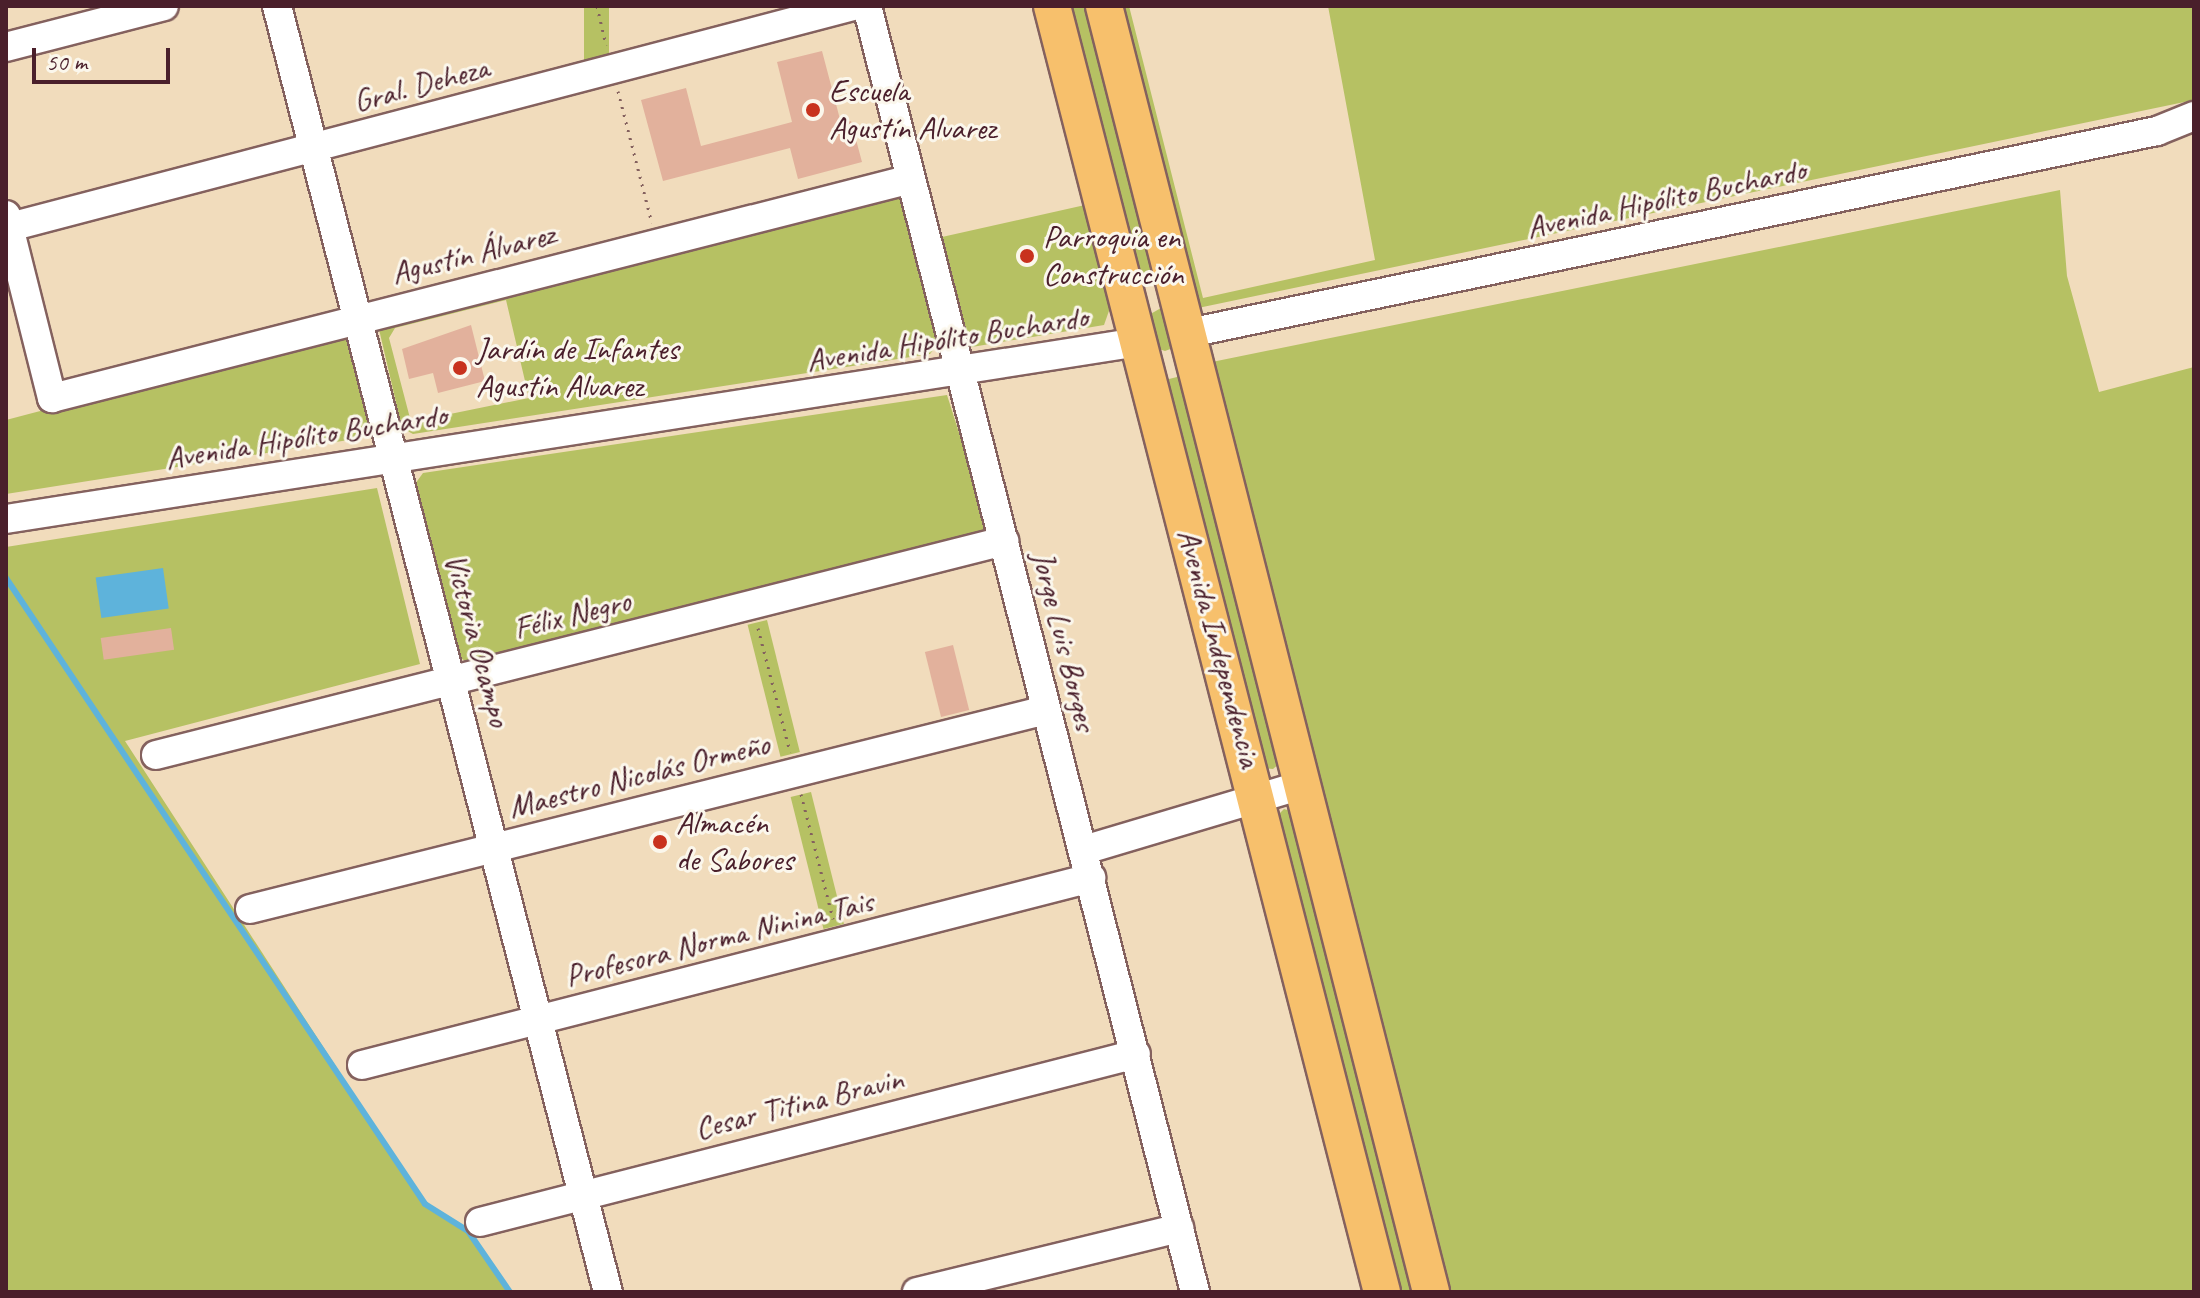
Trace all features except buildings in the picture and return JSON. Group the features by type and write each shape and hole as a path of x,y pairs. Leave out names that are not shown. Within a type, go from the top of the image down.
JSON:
{"main road":[{"name":"Avenida Independencia","path":"1052,6 1258,798 1382,1292"},
{"name":"Avenida Independencia","path":"1104,6 1431,1292"},
{"path":"1157,296 1187,328 1171,365 1138,338 1157,296"}],"street":[{"path":"6,47 164,6"},
{"name":"Victoria Ocampo","path":"277,6 496,845 608,1292"},
{"name":"Gral. Deheza","path":"7,223 314,148 853,6"},
{"name":"Jorge Luis Borges","path":"867,6 1195,1292"},
{"name":"Avenida Hipólito Buchardo","path":"1187,328 2157,131 2194,116"},
{"name":"Avenida Hipólito Buchardo","path":"2157,131 2194,132"},
{"name":"Agustín Álvarez","path":"7,223 52,398 911,179"},
{"name":"Avenida Hipólito Buchardo","path":"6,519 958,372 1138,338"},
{"name":"Félix Negro","path":"156,755 1004,541"},
{"name":"Maestro Nicolás Ormeño","path":"250,909 496,845 1046,710"},
{"path":"1084,850 1302,785"},
{"name":"Profesora Norma Ninina Tais","path":"362,1065 1091,878"},
{"name":"Cesar Titina Bravin","path":"480,1222 1136,1054"},
{"path":"917,1292 1179,1228"}],"path":[{"path":"597,6 657,242"},
{"path":"752,605 839,944"}],"green space":[{"path":"584,6 609,6 609,68 584,68"},
{"path":"1065,6 1093,6 1158,282 1140,286"},
{"path":"1116,6 1129,6 1203,298 1375,260 1328,6 2194,6 2194,100 1198,308"},
{"path":"2060,190 2067,276 2099,392 2194,367 2194,1292 1444,1292 1207,363"},
{"path":"890,194 904,199 939,343 930,354 413,434 402,428 378,325","holes":["506,300 529,398 411,422 389,338 395,328"]},
{"path":"1085,205 1110,308 1104,325 966,348 933,239"},
{"path":"1161,308 1173,348 1165,351 1156,348 1147,316"},
{"path":"333,334 347,340 369,426 361,438 6,494 6,420"},
{"path":"1181,376 1281,762 1273,769 1265,768 1165,380"},
{"path":"947,395 991,533 469,664 461,658 415,484 423,473"},
{"path":"377,488 420,664 125,741 425,1204 468,1231 508,1292 6,1292 6,547"},
{"path":"767,620 800,752 780,757 748,625"},
{"path":"811,792 844,924 824,929 791,797"},
{"path":"1284,809 1294,812 1418,1292 1395,1292 1277,816"}],"water":[{"path":"163,568 169,609 101,618 96,577"}],"waterway":[{"path":"6,578 425,1204 468,1231 510,1292"}],"place":[{"name":"Escuela Agustín Alvarez","path":"813,110"},
{"name":"Parroquia en Construcción","path":"1027,256"},
{"name":"Jardín de Infantes Agustín Alvarez","path":"460,368"},
{"name":"Almacén de Sabores","path":"660,842"}]}
